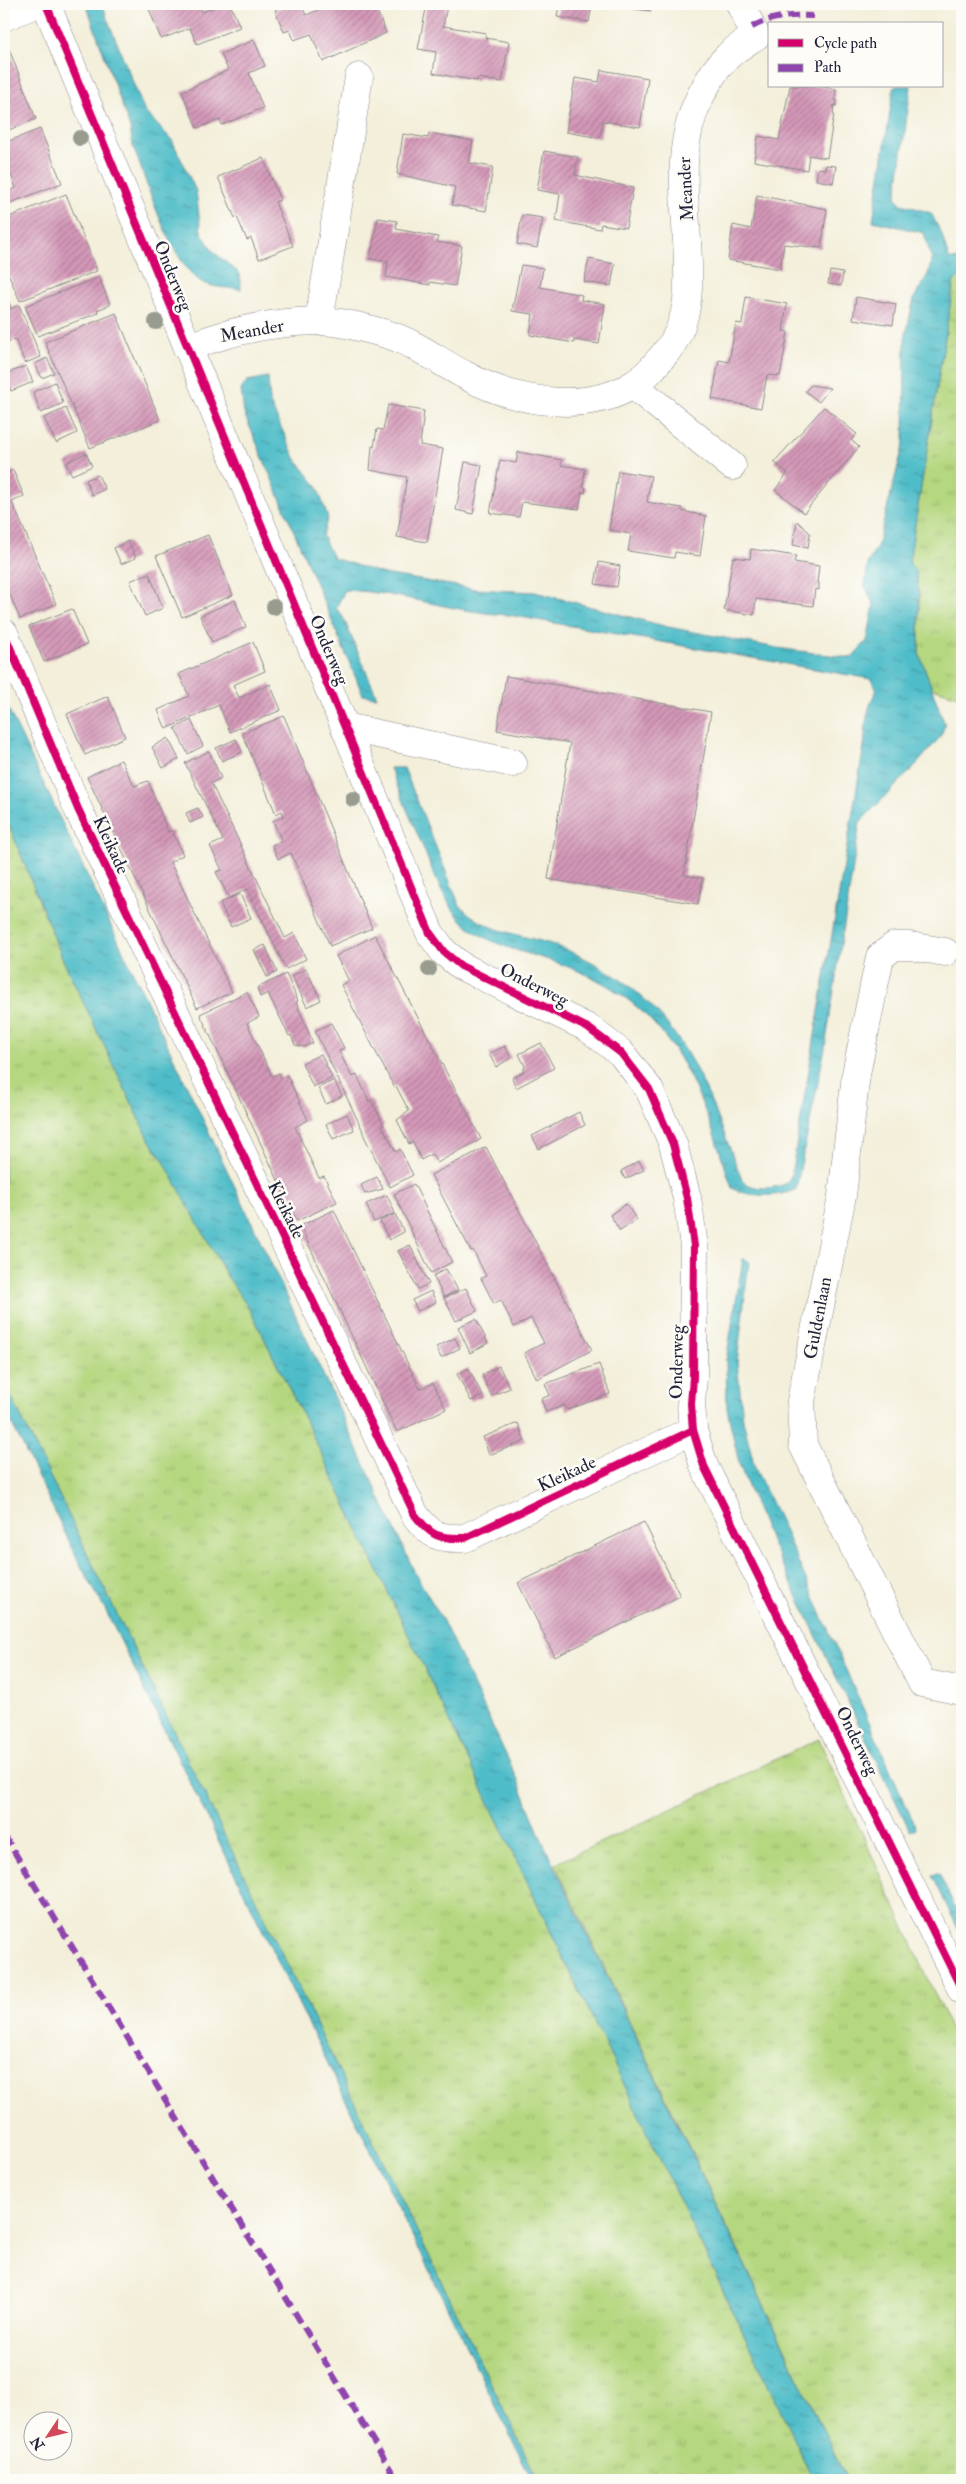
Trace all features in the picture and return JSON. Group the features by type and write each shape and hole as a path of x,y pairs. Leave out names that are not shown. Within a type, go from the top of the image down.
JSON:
{"street":[{"path":"4,17 36,4"},
{"name":"Onderweg","path":"46,4 430,933 444,952 461,966 588,1028 621,1053 649,1089 673,1144 687,1198 694,1246 691,1404 693,1430 704,1466 962,1990"},
{"name":"Meander","path":"187,348 219,335 319,321 357,327 389,335 500,392 538,401 575,402 611,394 633,385 654,367 673,344 686,315 688,228 683,186 684,146 693,111 708,82 727,56 756,36 740,4"},
{"path":"319,321 359,77"},
{"path":"633,385 732,466"},
{"name":"Kleikade","path":"4,633 82,818 415,1515 428,1532 444,1539 465,1538 693,1430"},
{"path":"345,727 513,763"},
{"name":"Guldenlaan","path":"945,952 910,946 894,946 880,957 856,1074 842,1196 801,1400 802,1445 922,1683 962,1691"}],"green space":[{"path":"959,274 962,274 962,697 932,688 919,653 919,594 909,562 954,281"},
{"path":"4,813 64,962 150,1141 162,1158 227,1276 250,1310 312,1434 814,2480 538,2480 4,1382"},
{"path":"819,1739 962,2054 962,2480 847,2480 555,1864"}],"water":[{"path":"86,4 103,4 145,112 172,140 196,191 201,232 213,251 240,274 241,289 206,284 194,276 182,262 172,244 153,201 133,146 130,128"},
{"path":"894,88 911,88 896,198 902,204 931,213 942,235 949,259 962,260 962,274 954,281 909,562 916,573 919,594 919,653 945,725 940,737 916,765 860,822 825,1048 796,1189 781,1194 755,1195 732,1188 706,1113 691,1080 674,1050 653,1022 627,999 594,979 555,962 489,940 466,925 457,915 447,901 435,876 390,768 404,768 459,904 481,922 494,928 562,948 601,967 633,989 659,1014 680,1042 713,1105 742,1180 752,1186 776,1187 787,1183 791,1176 865,740 866,720 871,702 877,690 871,679 509,615 468,611 387,594 345,590 336,608 343,617 377,697 363,695 244,413 241,390 247,381 268,377 270,403 295,458 317,486 328,518 322,535 333,558 384,574 475,589 535,592 668,627 777,648 851,658 867,641 874,605 865,586 868,562 877,547 904,443 905,338 914,298 928,274 932,260 924,233 873,221"},
{"path":"4,700 289,1301 416,1575 442,1619 517,1778 541,1838 847,2480 814,2480 312,1434 250,1310 227,1276 162,1158 150,1141 64,962 4,813"},
{"path":"743,1259 749,1261 737,1362 743,1420 755,1468 916,1828 910,1831 765,1529 739,1464 727,1408 726,1360"},
{"path":"4,1382 538,2480 532,2480 105,1609 82,1568 4,1407"},
{"path":"939,1874 962,1921 962,1937 932,1875"}],"building":[{"path":"147,4 199,4 202,12 222,4 230,4 240,27 197,44 190,28 161,39"},
{"path":"287,4 301,4 306,15 334,4 374,4 386,33 323,62 311,34 294,40 290,30 284,32 275,10"},
{"path":"427,4 447,6 443,26 486,33 485,38 509,42 502,82 478,78 477,81 433,73 436,52 418,49"},
{"path":"559,4 592,4 589,22 557,17"},
{"path":"594,4 653,4 651,11"},
{"path":"4,36 36,119 4,132"},
{"path":"254,40 265,66 249,73 263,108 222,125 220,120 197,128 182,92 228,70 221,54"},
{"path":"601,70 648,78 640,127 603,121 600,138 566,132 575,78 599,82"},
{"path":"790,88 836,89 835,100 837,100 836,106 834,105 827,158 809,155 807,170 754,161 758,136 779,140"},
{"path":"40,129 62,183 5,205 4,193 16,188 4,156 4,143"},
{"path":"429,133 473,141 469,163 493,167 486,211 452,205 455,187 397,174 403,134 428,138"},
{"path":"544,151 578,157 575,175 633,188 626,228 601,224 600,229 556,221 560,194 537,190"},
{"path":"263,158 280,200 275,202 293,246 259,259 251,238 247,240 237,217 235,218 218,177"},
{"path":"826,165 836,166 833,183 816,180 818,168 825,169"},
{"path":"66,194 97,271 20,301 4,264 4,219"},
{"path":"757,195 827,209 821,248 784,244 780,269 728,260 733,225 751,229"},
{"path":"522,215 543,218 537,248 517,244"},
{"path":"378,218 397,221 396,229 438,237 437,242 462,246 455,286 430,282 430,285 386,277 388,261 370,259"},
{"path":"589,259 615,264 611,286 584,282"},
{"path":"521,265 543,268 540,287 582,295 581,300 605,304 599,344 574,340 574,343 530,335 533,314 512,311"},
{"path":"830,271 843,273 841,286 828,284"},
{"path":"99,277 110,305 97,310 98,313 38,336 25,306"},
{"path":"4,292 11,307 4,310"},
{"path":"746,297 787,304 783,331 788,332 780,376 767,375 761,408 712,399 719,360 729,362 736,323 742,324"},
{"path":"856,297 896,304 893,325 853,319"},
{"path":"19,305 41,357 25,363 15,339 9,342 4,328 4,312"},
{"path":"116,313 160,420 90,448 45,342"},
{"path":"47,358 54,373 42,378 35,364"},
{"path":"26,366 33,382 11,391 4,375"},
{"path":"55,382 63,403 41,413 33,392"},
{"path":"811,385 830,388 819,402 805,391"},
{"path":"388,405 424,411 420,445 443,449 427,542 397,537 407,477 370,470 372,446 374,447 377,429 383,430"},
{"path":"824,407 857,434 851,440 859,447 804,513 775,490 788,473 774,462"},
{"path":"66,408 77,433 56,443 44,418"},
{"path":"518,452 562,460 561,465 585,469 583,487 586,487 585,493 582,492 579,509 522,502 519,517 490,513 500,460 516,463"},
{"path":"86,453 92,466 72,475 66,463"},
{"path":"465,462 482,465 473,514 456,510"},
{"path":"13,470 24,496 12,502 56,604 20,619 4,581 4,474"},
{"path":"618,471 651,476 647,502 682,508 682,511 706,516 700,556 675,552 674,558 628,551 631,534 609,530"},
{"path":"98,475 105,489 92,495 86,480"},
{"path":"797,521 810,533 808,548 793,545"},
{"path":"208,535 233,595 182,617 156,556"},
{"path":"128,541 136,558 121,564 114,548"},
{"path":"751,549 796,556 794,562 819,566 817,583 819,583 819,590 815,589 813,606 756,599 754,615 724,610 733,557 750,559"},
{"path":"599,562 620,566 617,587 595,584"},
{"path":"149,573 163,608 145,616 130,581"},
{"path":"235,600 246,627 212,642 200,616"},
{"path":"72,609 87,644 44,662 29,626"},
{"path":"253,642 265,671 233,685 239,698 270,684 281,710 230,732 219,705 166,729 158,710 189,696 179,674"},
{"path":"506,676 711,712 684,875 703,878 698,904 548,879 570,743 497,730"},
{"path":"108,696 125,737 85,755 67,714"},
{"path":"284,716 372,928 330,946 291,853 278,859 272,845 282,841 273,821 284,816 282,811 276,814 242,733"},
{"path":"191,720 203,746 188,754 175,728"},
{"path":"168,738 179,759 163,768 152,747"},
{"path":"236,739 242,752 222,761 216,748"},
{"path":"209,751 221,778 211,783 285,938 294,933 306,959 286,969 247,889 229,898 216,872 222,870 210,846 223,840 185,763"},
{"path":"121,760 134,786 148,781 168,832 172,831 183,855 170,862 232,992 197,1008 87,777"},
{"path":"198,808 203,817 190,823 186,813"},
{"path":"240,894 251,918 231,927 220,903"},
{"path":"375,935 481,1139 437,1163 432,1154 421,1160 413,1142 409,1144 397,1120 409,1111 396,1086 394,1087 341,985 349,981 336,956"},
{"path":"265,945 277,972 267,977 254,950"},
{"path":"306,969 321,1000 307,1007 292,976"},
{"path":"286,974 313,1043 304,1047 295,1045 268,993 260,997 257,988"},
{"path":"247,992 259,1017 247,1023 272,1076 279,1073 281,1078 287,1075 308,1120 295,1127 319,1178 324,1176 337,1202 297,1221 200,1014"},
{"path":"331,1023 344,1048 339,1051 352,1077 357,1075 396,1152 400,1149 413,1175 390,1187 315,1031"},
{"path":"541,1043 554,1068 516,1088 512,1078 523,1072 525,1066 519,1054"},
{"path":"505,1046 511,1058 496,1067 489,1054"},
{"path":"321,1054 332,1078 313,1087 302,1063"},
{"path":"334,1080 342,1096 326,1104 318,1088"},
{"path":"579,1112 585,1125 539,1149 532,1136"},
{"path":"347,1114 354,1130 333,1139 326,1124"},
{"path":"486,1147 592,1350 537,1379 524,1353 544,1343 531,1318 514,1327 501,1300 494,1304 481,1278 486,1276 431,1175"},
{"path":"639,1161 644,1170 625,1179 621,1171"},
{"path":"377,1177 383,1189 365,1194 361,1185"},
{"path":"414,1184 452,1262 431,1273 394,1194"},
{"path":"387,1195 395,1213 374,1222 366,1204"},
{"path":"626,1204 637,1220 620,1231 610,1215"},
{"path":"334,1210 420,1389 433,1383 446,1409 397,1432 300,1226"},
{"path":"395,1214 404,1232 389,1240 380,1221"},
{"path":"410,1245 429,1284 418,1289 398,1251"},
{"path":"446,1269 458,1290 444,1297 433,1276"},
{"path":"466,1288 477,1311 456,1321 444,1298"},
{"path":"431,1291 436,1302 418,1311 412,1300"},
{"path":"476,1319 488,1343 470,1353 458,1327"},
{"path":"455,1338 460,1348 441,1358 436,1347"},
{"path":"599,1364 610,1394 567,1410 565,1405 546,1412 541,1399 550,1395 545,1384"},
{"path":"499,1366 510,1388 491,1396 482,1375"},
{"path":"468,1368 483,1396 471,1401 457,1374"},
{"path":"518,1423 525,1441 489,1455 483,1437"},
{"path":"644,1522 680,1596 555,1657 518,1583"}],"marked path":[{"path":"752,27 759,23 782,17 813,16"},
{"path":"4,1835 397,2480"}],"cycle path":[{"path":"46,4 430,933 444,952 461,966 588,1028 621,1053 649,1089 673,1144 687,1198 694,1246 691,1404 693,1430 704,1466 962,1990"},
{"path":"4,633 78,809 415,1515 426,1528 442,1537 465,1538 693,1430"}]}
